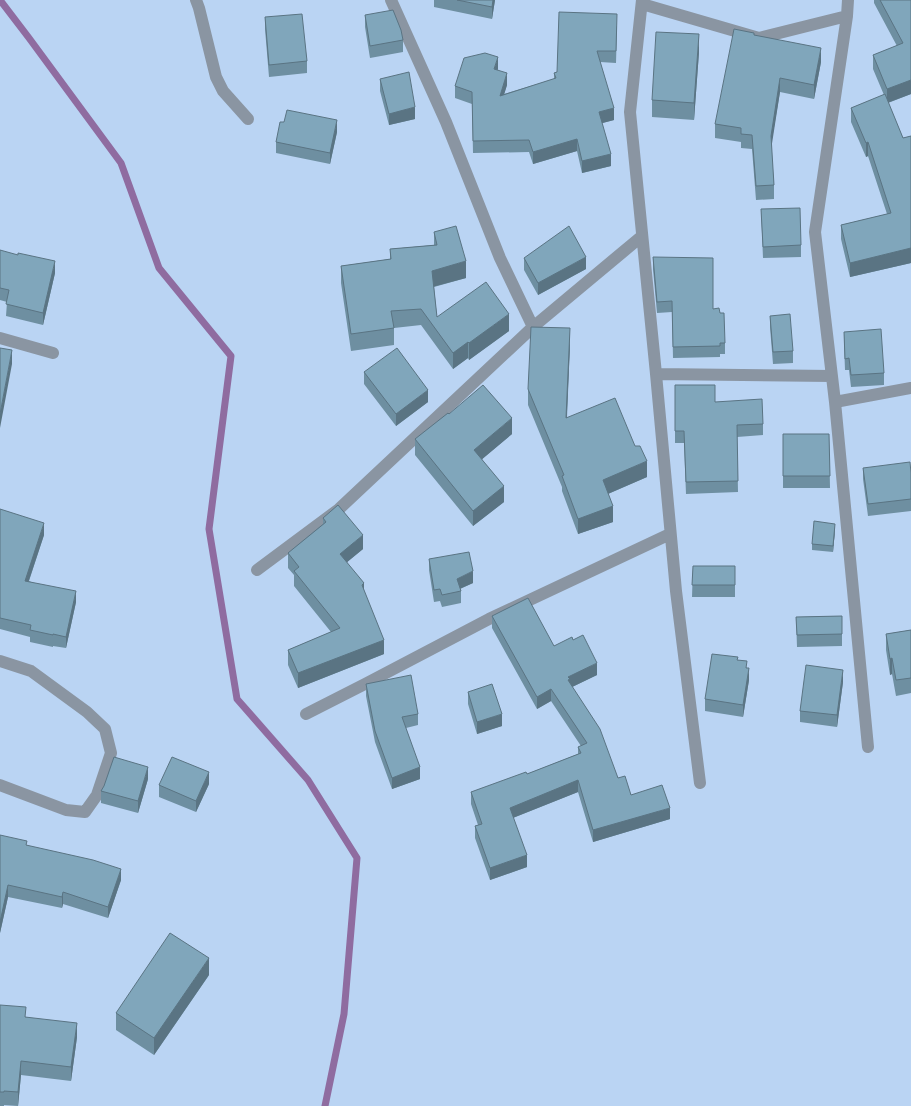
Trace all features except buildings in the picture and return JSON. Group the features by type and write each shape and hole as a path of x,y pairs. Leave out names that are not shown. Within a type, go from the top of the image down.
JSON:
{"street":[{"path":"196,0 216,77 223,91 248,119"},
{"path":"391,0 446,122 500,258 533,327"},
{"path":"848,0 847,16 815,232 836,402 868,747"},
{"path":"700,783 670,534 630,112 642,2 759,38 847,16"},
{"path":"257,570 339,509 533,327 642,236"},
{"path":"0,338 53,353"},
{"path":"656,374 832,376"},
{"path":"836,402 911,388"},
{"path":"306,714 489,619 670,534"},
{"path":"0,661 31,671 87,712 105,729 111,754 97,795 85,812 66,810 0,785"}],"waterway":[{"path":"0,0 121,163 159,268 231,356 209,529 237,699 308,780 357,858 344,1014 325,1106"}]}
